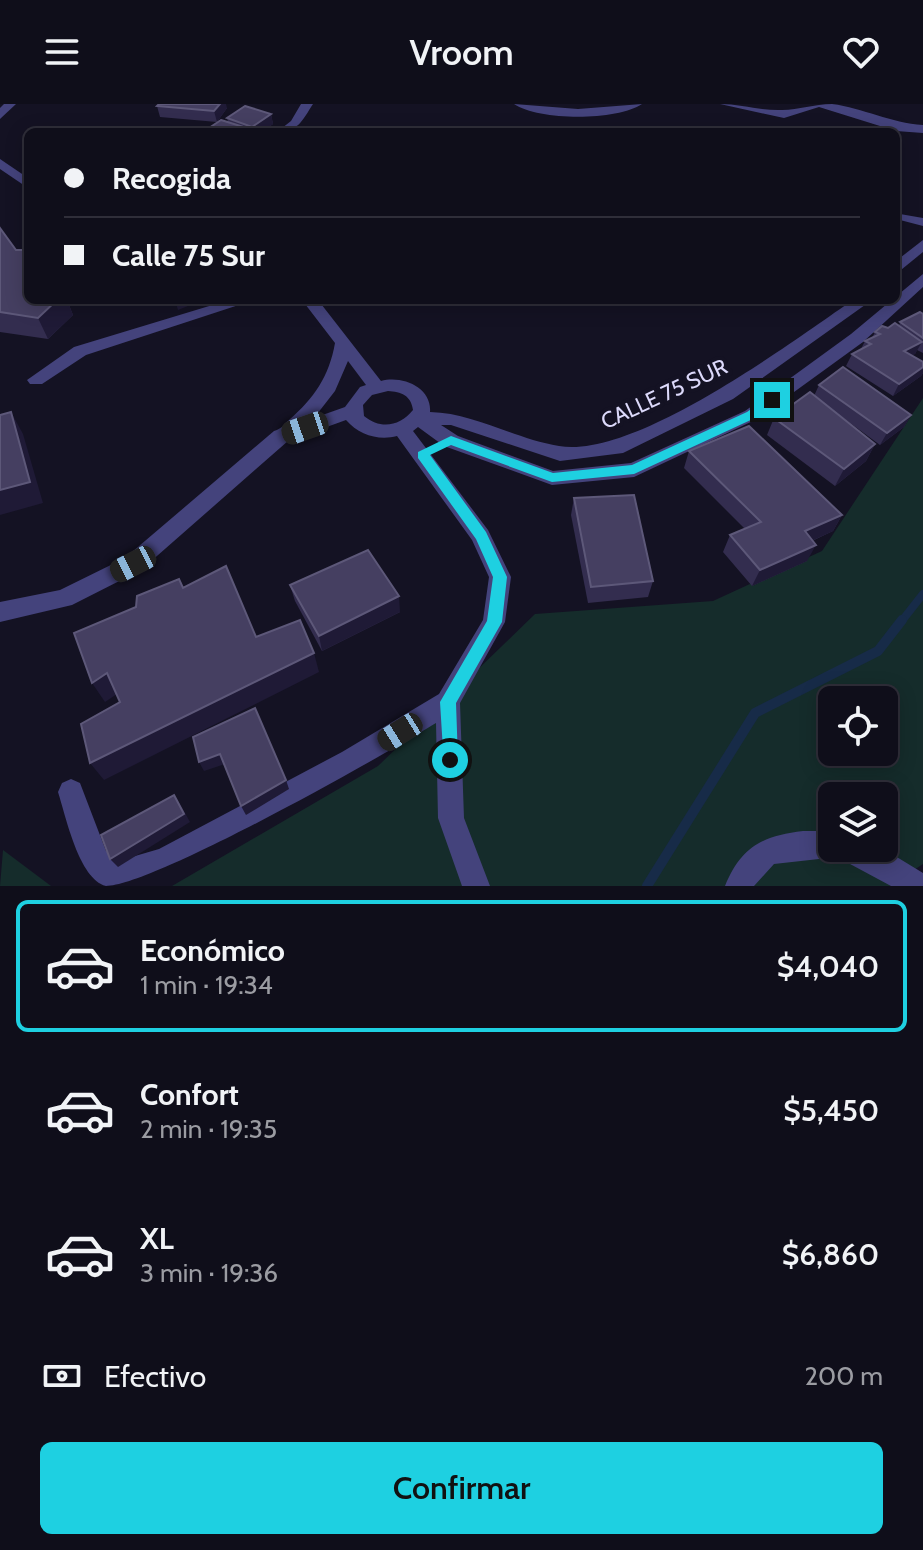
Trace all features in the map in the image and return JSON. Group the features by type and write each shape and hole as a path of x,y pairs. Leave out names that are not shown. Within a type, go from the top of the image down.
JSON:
{"street":[{"path":"0,115 10,104"},
{"path":"288,128 307,104"},
{"path":"520,104 558,114 600,114 636,104"},
{"path":"726,104 784,114 819,104 896,127 923,129"},
{"path":"0,163 24,181"},
{"path":"905,217 923,222"},
{"path":"900,265 923,244"},
{"path":"900,300 923,279"},
{"path":"36,380 80,351 233,304"},
{"path":"313,304 376,386"},
{"name":"CALLE 75 SUR","path":"410,423 452,419 560,454 616,448 727,395 858,304"},
{"path":"71,792 95,860 115,876 164,861 351,761 448,702 494,622 500,577 481,536 423,455 410,423 421,402 409,389 376,386 358,397 353,411 355,419 369,430 410,423 552,478 634,470 751,415 857,338 895,304"},
{"path":"0,612 64,598 133,564 281,436 329,390 341,366 343,343"},
{"path":"281,436 353,411"},
{"path":"423,455 434,445 451,441"},
{"path":"448,702 451,818 474,882"},
{"path":"739,886 754,860 766,853 818,843"},
{"path":"879,862 917,886"}],"green space":[{"path":"923,398 923,864 890,886 172,886 378,766 535,614 713,601 822,551"},
{"path":"3,850 51,886 0,886"}],"building":[{"path":"220,104 214,111 157,106"},
{"path":"245,106 271,114 252,127 227,118"},
{"path":"221,120 247,128 209,128"},
{"path":"0,228 16,250 24,250 24,304 53,304 38,318 0,312"},
{"path":"920,312 923,314 923,338 900,322"},
{"path":"895,323 922,342 904,351 923,362 923,367 899,384 852,354 871,344 865,341 880,334 875,332 882,326 888,328"},
{"path":"843,367 911,415 887,433 819,385"},
{"path":"810,392 875,444 844,469 774,418"},
{"path":"11,412 30,482 0,490 0,415"},
{"path":"749,426 842,515 805,531 816,545 760,570 730,535 761,522 689,451"},
{"path":"634,495 653,581 591,587 574,498"},
{"path":"368,550 399,596 319,636 290,585"},
{"path":"226,566 256,637 300,620 314,653 90,763 81,724 120,702 107,673 92,683 74,633 136,607 137,596 179,579 183,588"},
{"path":"255,708 286,780 241,806 220,754 199,762 193,737"},
{"path":"174,795 184,814 110,859 101,835"}],"waterway":[{"path":"901,622 923,594"},
{"path":"647,886 755,713 878,651 902,620"}],"route":[{"path":"450,760 448,702 494,622 500,577 481,536 423,455 434,445 451,441 552,478 634,470 751,415 772,400"}]}
